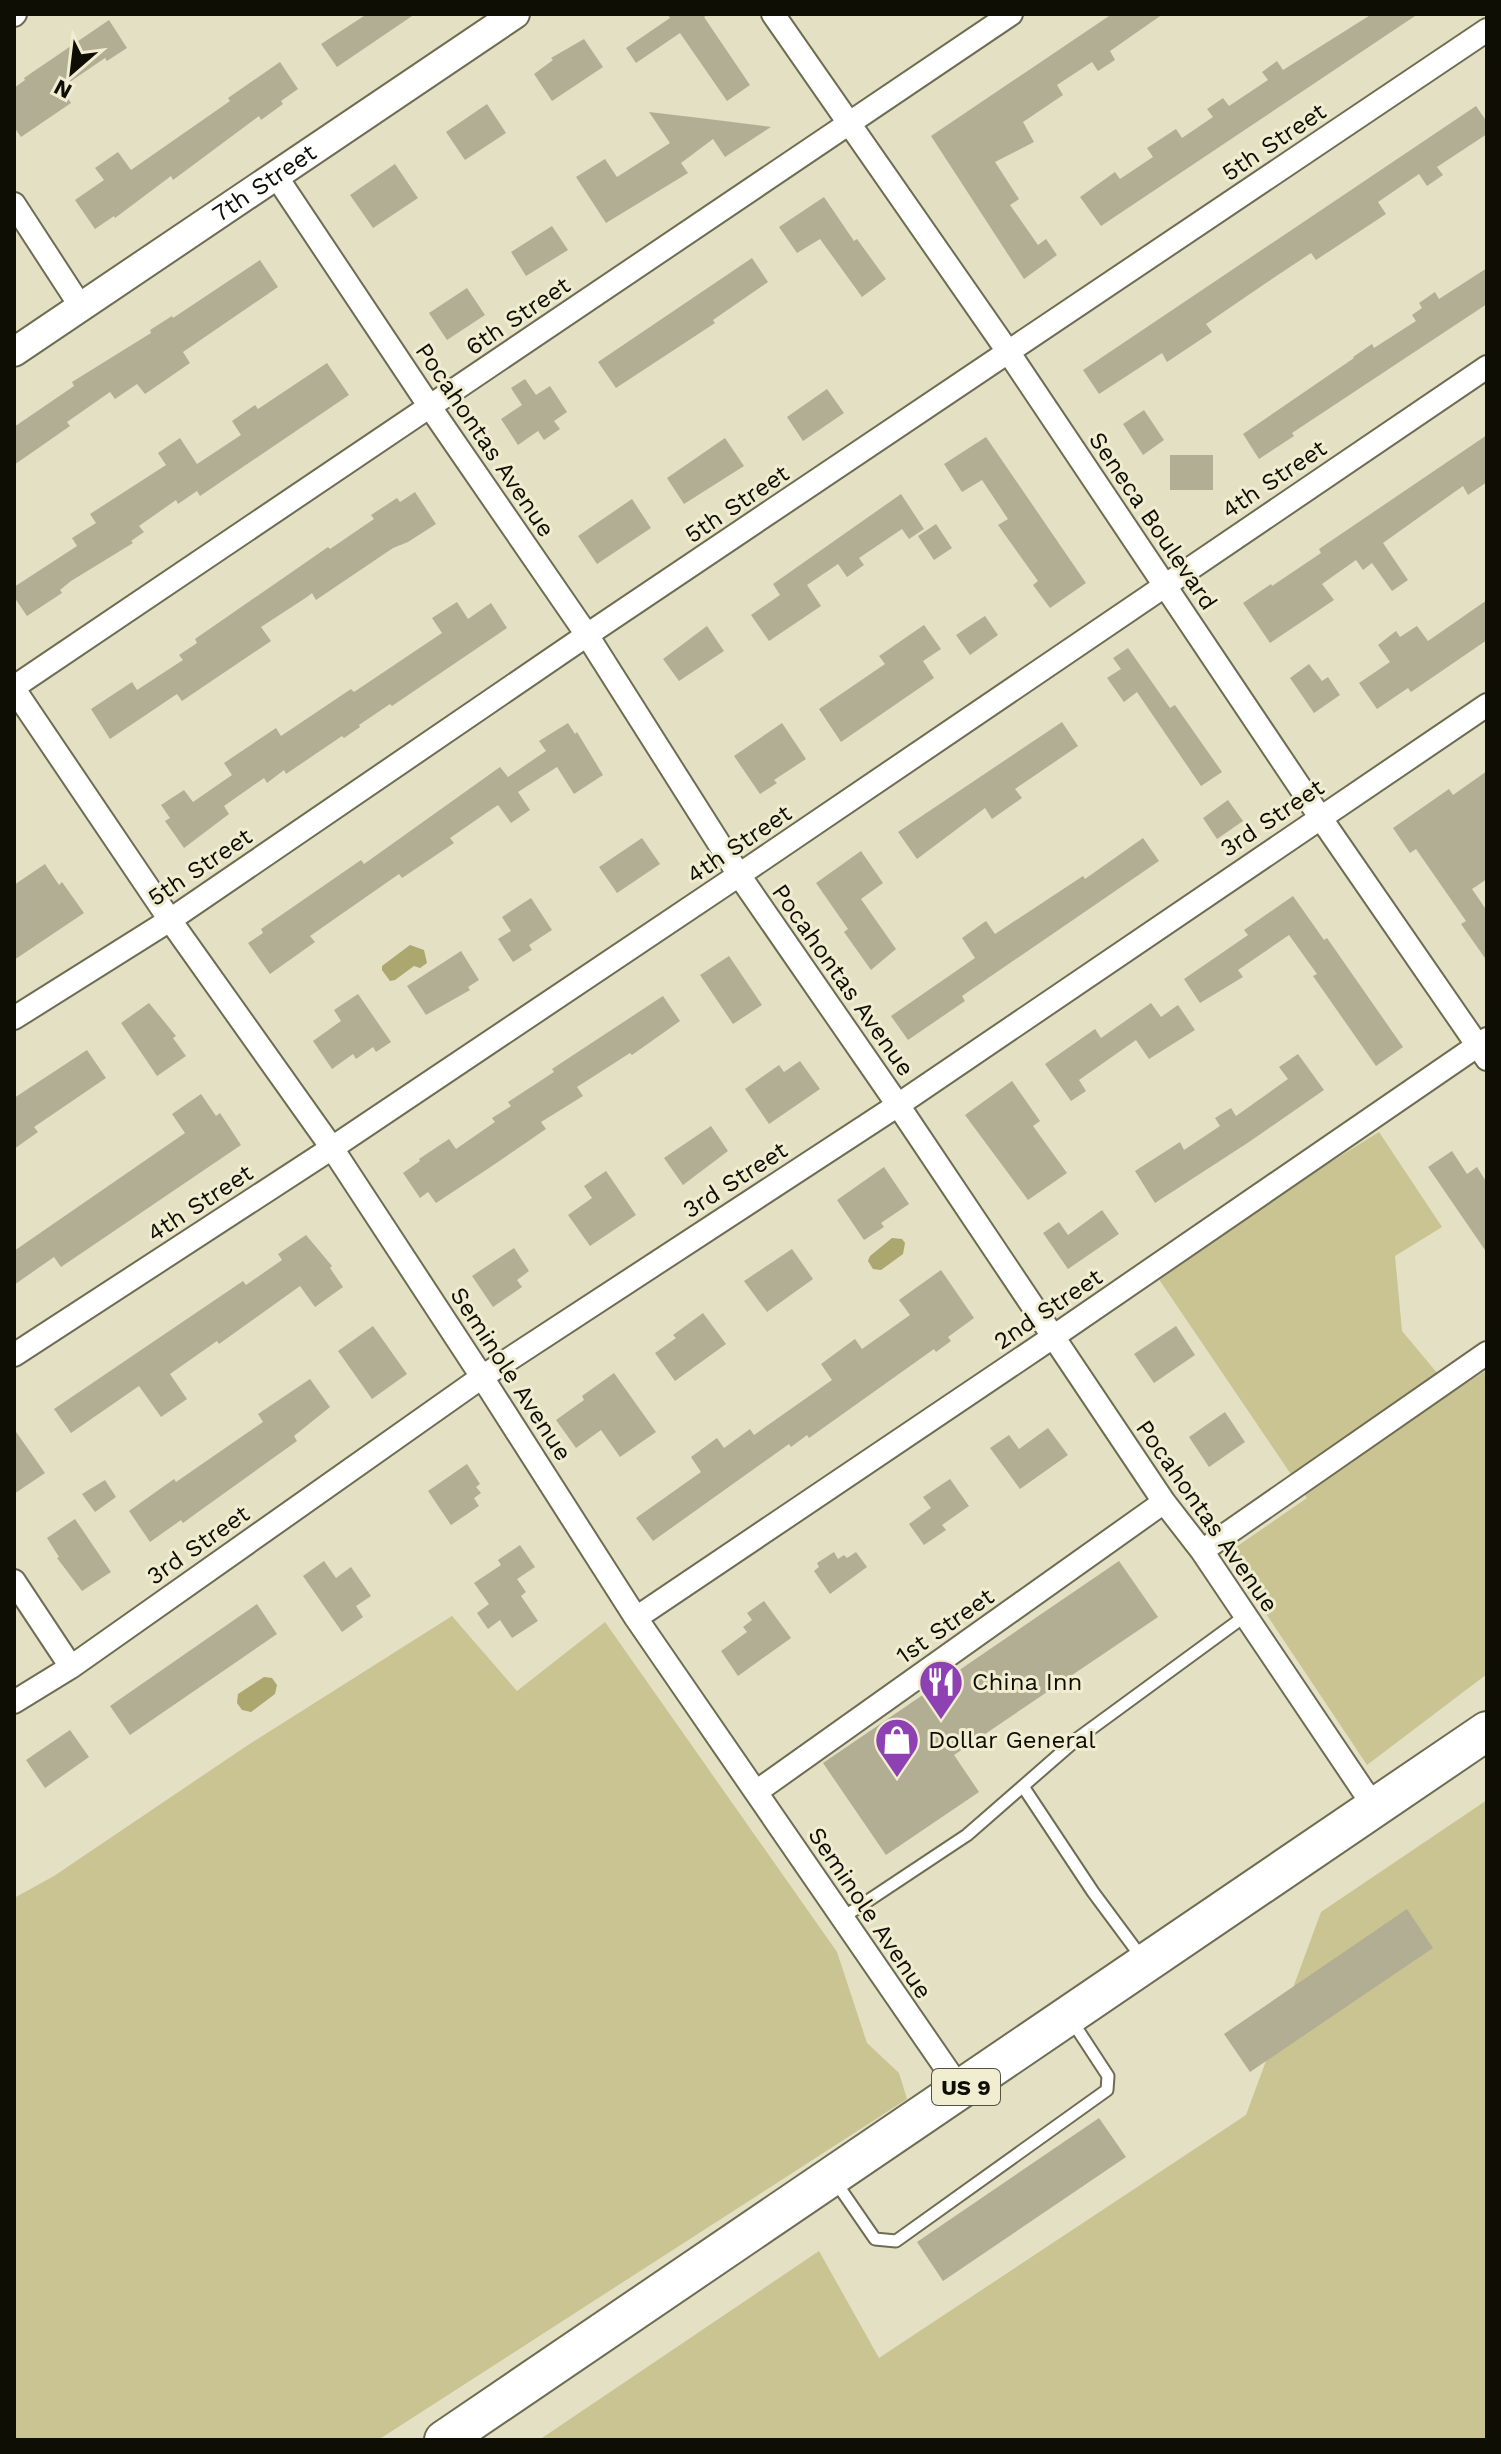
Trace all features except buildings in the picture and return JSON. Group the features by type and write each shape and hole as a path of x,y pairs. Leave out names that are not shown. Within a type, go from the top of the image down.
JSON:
{"highway":[{"name":"US 9","path":"444,2440 1487,1731"}],"street":[{"name":"7th Street","path":"14,352 515,14"},
{"name":"Seneca Boulevard","path":"773,14 1009,353 1320,817 1484,1048"},
{"name":"6th Street","path":"14,688 1011,14"},
{"name":"5th Street","path":"14,1018 170,920 587,635 1487,30"},
{"name":"Pocahontas Avenue","path":"276,176 587,635 739,875 1375,1808"},
{"path":"14,204 81,307"},
{"name":"4th Street","path":"14,1355 332,1148 1487,367"},
{"name":"Seminole Avenue","path":"14,688 170,920 332,1148 636,1618 961,2090"},
{"name":"3rd Street","path":"14,1702 71,1667 482,1377 898,1105 1487,705"},
{"name":"2nd Street","path":"636,1618 1484,1048"},
{"path":"1202,1551 1487,1353"},
{"name":"1st Street","path":"756,1792 1164,1502"},
{"path":"14,1581 71,1667"}],"lane":[{"path":"842,1919 967,1835 1077,1739 1245,1616"},
{"path":"1024,1788 1093,1892 1146,1964"},
{"path":"832,2177 875,2239 896,2241 1107,2090 1108,2076 1069,2017"}],"shaded area":[{"path":"410,945 424,950 427,963 420,968 414,966 390,981 382,966"},
{"path":"1379,1132 1442,1227 1395,1256 1402,1331 1453,1392 1487,1370 1487,1674 1367,1765 1226,1554 1307,1498 1154,1272"},
{"path":"892,1238 902,1239 905,1243 903,1254 881,1270 873,1269 868,1261 870,1256"},
{"path":"452,1616 517,1691 605,1622 837,1952 867,2043 899,2073 907,2099 378,2440 14,2440 14,1898 54,1876 248,1745"},
{"path":"264,1677 272,1678 277,1685 275,1694 251,1712 242,1710 237,1703 238,1694"},
{"path":"1487,1800 1487,2440 539,2440 819,2251 879,2358 1246,2115 1321,1912"}],"place":[{"name":"China Inn","path":"941,1721"},
{"name":"Dollar General","path":"897,1779"}]}
